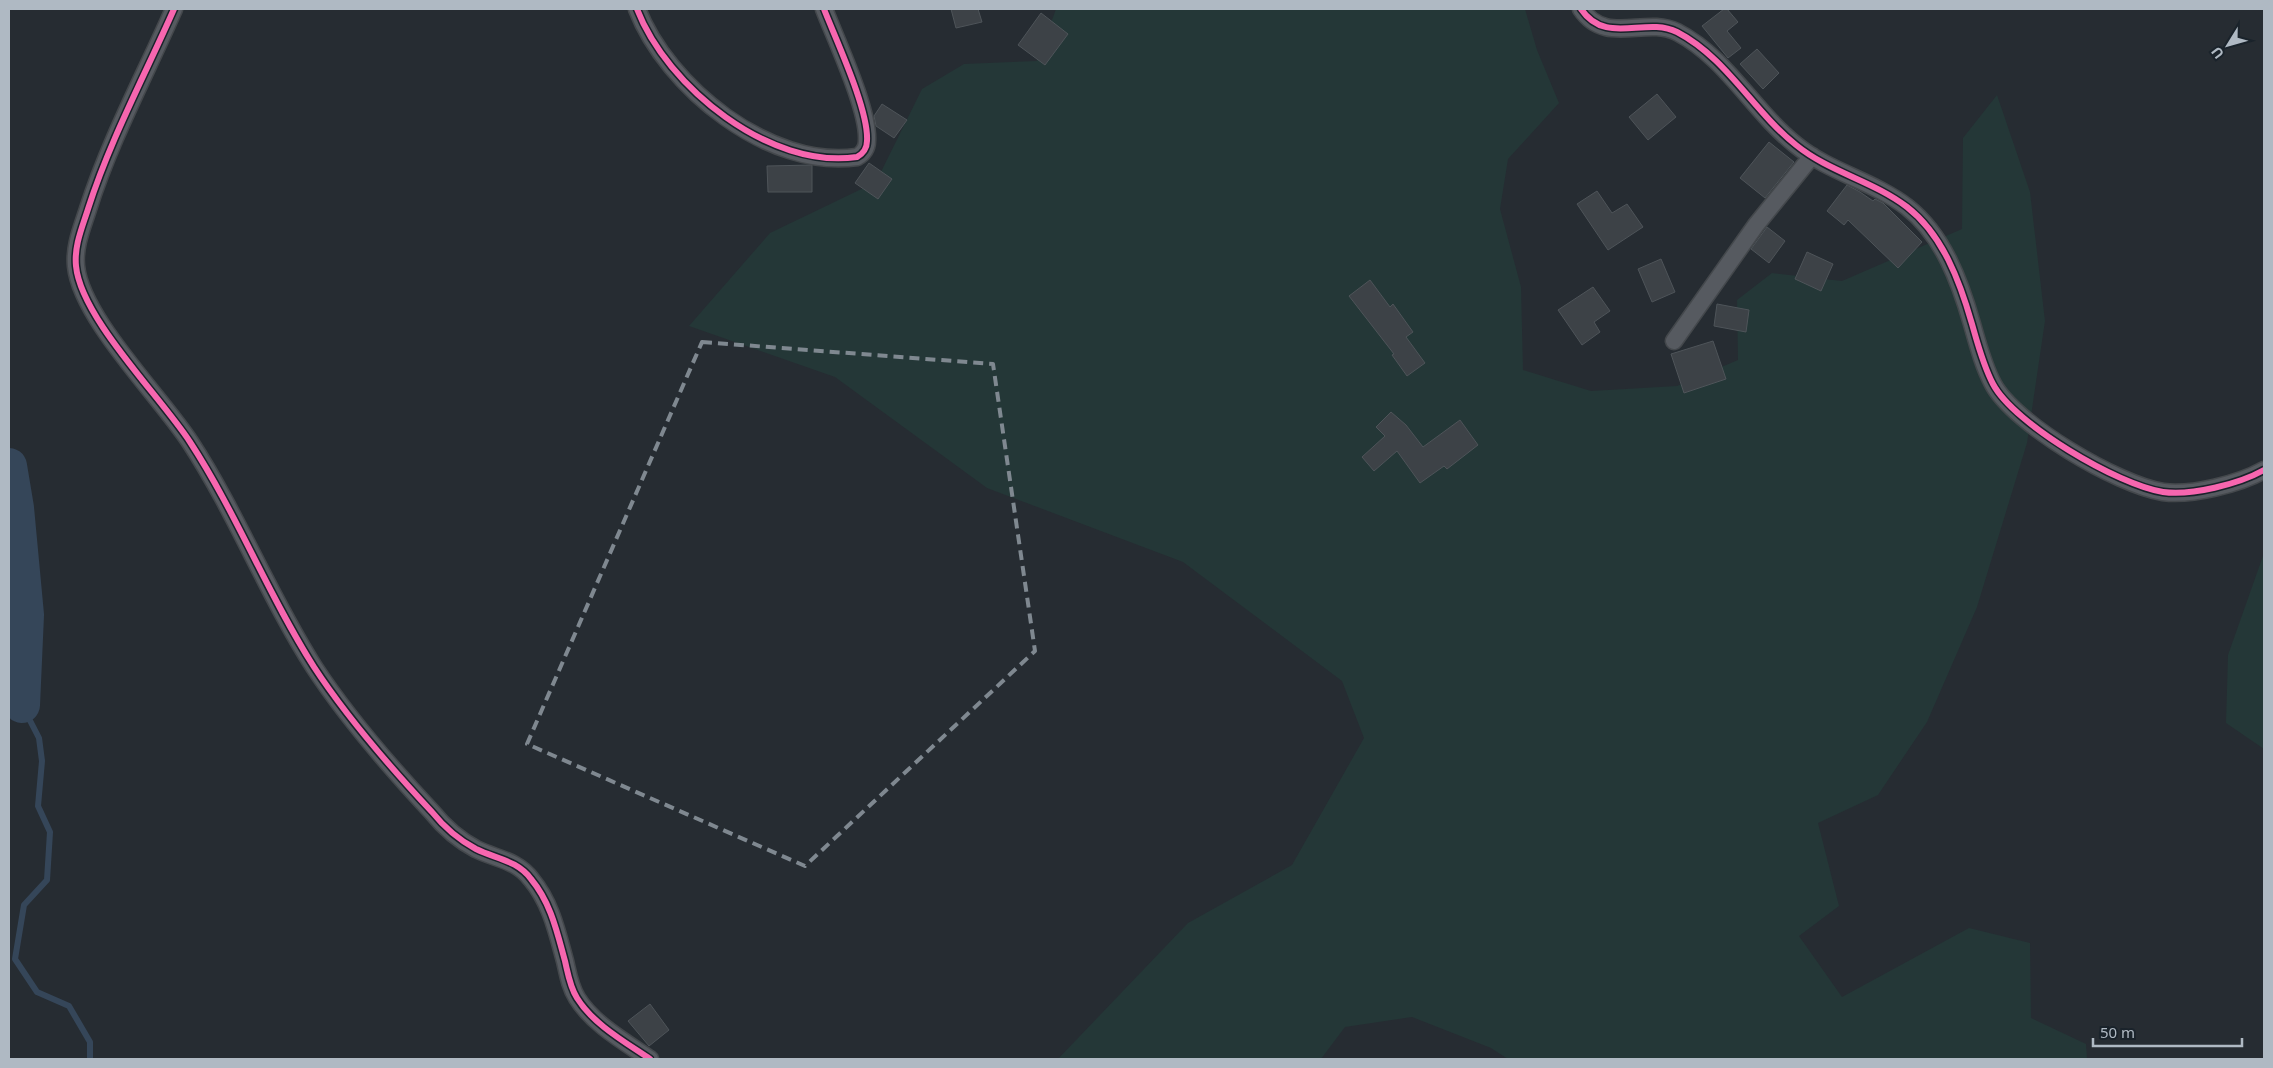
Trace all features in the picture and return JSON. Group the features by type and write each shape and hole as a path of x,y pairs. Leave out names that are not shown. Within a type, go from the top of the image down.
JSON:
{"street":[{"path":"174,9 105,162 81,230 75,256 76,268 85,297 122,353 190,442 225,500 302,647 344,710 432,813 456,836 474,848 523,868 542,893 548,905 572,988 583,1007 600,1023 650,1059"},
{"path":"638,9 657,45 677,72 707,102 752,135 783,149 819,155 857,157 862,154 866,147 866,129 852,80 824,9"},
{"path":"1581,9 1588,18 1608,28 1626,30 1660,27 1679,33 1717,63 1736,81 1783,134 1812,156 1884,192 1909,209 1926,226 1948,258 1959,282 1980,354 1994,386 2012,409 2027,422 2111,473 2131,483 2155,490 2178,493 2197,490 2237,481 2264,470"},
{"path":"1674,341 1756,225 1812,156"}],"highlighted area":[{"path":"702,342 993,364 1035,651 805,866 527,744"}],"shaded area":[{"path":"1056,9 1525,9 1537,50 1559,103 1508,159 1500,209 1521,287 1523,370 1591,391 1677,386 1738,360 1737,300 1772,273 1842,281 1962,229 1963,138 1997,95 2030,192 2045,321 2027,443 1977,607 1927,722 1878,795 1818,823 1839,906 1799,936 1842,997 1969,928 2030,943 2031,1018 2086,1044 2087,1059 1508,1059 1491,1048 1412,1017 1345,1027 1321,1059 1058,1059 1188,923 1292,865 1364,738 1342,681 1183,562 987,488 835,377 689,326 770,233 876,182 922,89 964,64 1037,61"},
{"path":"2264,553 2264,749 2226,723 2228,655"}],"building":[{"path":"951,9 978,9 982,22 956,28"},
{"path":"1724,9 1727,9 1738,22 1727,31 1741,48 1728,58 1702,26"},
{"path":"1041,13 1068,34 1045,65 1018,45"},
{"path":"1757,49 1779,73 1763,89 1740,64"},
{"path":"1657,94 1676,117 1648,140 1629,117"},
{"path":"882,104 907,120 894,138 876,126 874,116"},
{"path":"1769,142 1794,162 1765,198 1740,178"},
{"path":"869,163 892,179 878,199 855,183"},
{"path":"812,165 812,192 768,192 767,166"},
{"path":"1847,185 1873,201 1875,199 1883,203 1922,242 1898,268 1848,220 1844,225 1827,211"},
{"path":"1597,191 1612,213 1627,204 1643,227 1608,250 1577,204"},
{"path":"1767,227 1785,241 1769,263 1751,249"},
{"path":"1807,252 1833,264 1821,291 1795,279"},
{"path":"1661,259 1675,292 1652,302 1638,269"},
{"path":"1370,280 1390,307 1393,304 1413,332 1406,337 1425,363 1407,376 1392,355 1394,354 1349,296"},
{"path":"1593,287 1610,311 1594,322 1600,332 1582,345 1558,310"},
{"path":"1717,304 1749,310 1746,332 1714,326"},
{"path":"1713,341 1726,379 1684,393 1671,354"},
{"path":"1391,412 1406,425 1423,447 1460,420 1478,445 1447,469 1444,466 1420,483 1397,451 1374,471 1362,457 1385,436 1376,427"},
{"path":"650,1004 669,1030 649,1046 628,1021"}],"waterway":[{"path":"9,466 16,508 26,615 22,705"},
{"path":"22,705 39,738 42,761 38,806 50,832 47,880 24,905 15,959 37,992 69,1006 90,1042 90,1059"}],"cycle path":[{"path":"174,9 117,133 88,209 76,251 76,266 81,287 106,332 177,423 207,469 297,640 355,724 447,828 476,849 513,864 531,879 544,898 552,918 571,985 577,998 601,1024 650,1059"},
{"path":"637,9 651,38 672,67 697,94 726,117 757,136 790,150 824,158 857,157 867,144 863,112 851,75 824,9"},
{"path":"1581,9 1591,20 1602,26 1614,28 1665,28 1677,32 1695,43 1725,70 1766,117 1796,145 1822,162 1894,198 1920,218 1931,231 1949,260 1962,292 1989,377 1993,384 2004,400 2044,434 2120,478 2163,492 2174,493 2215,488 2242,480 2264,470"}]}
